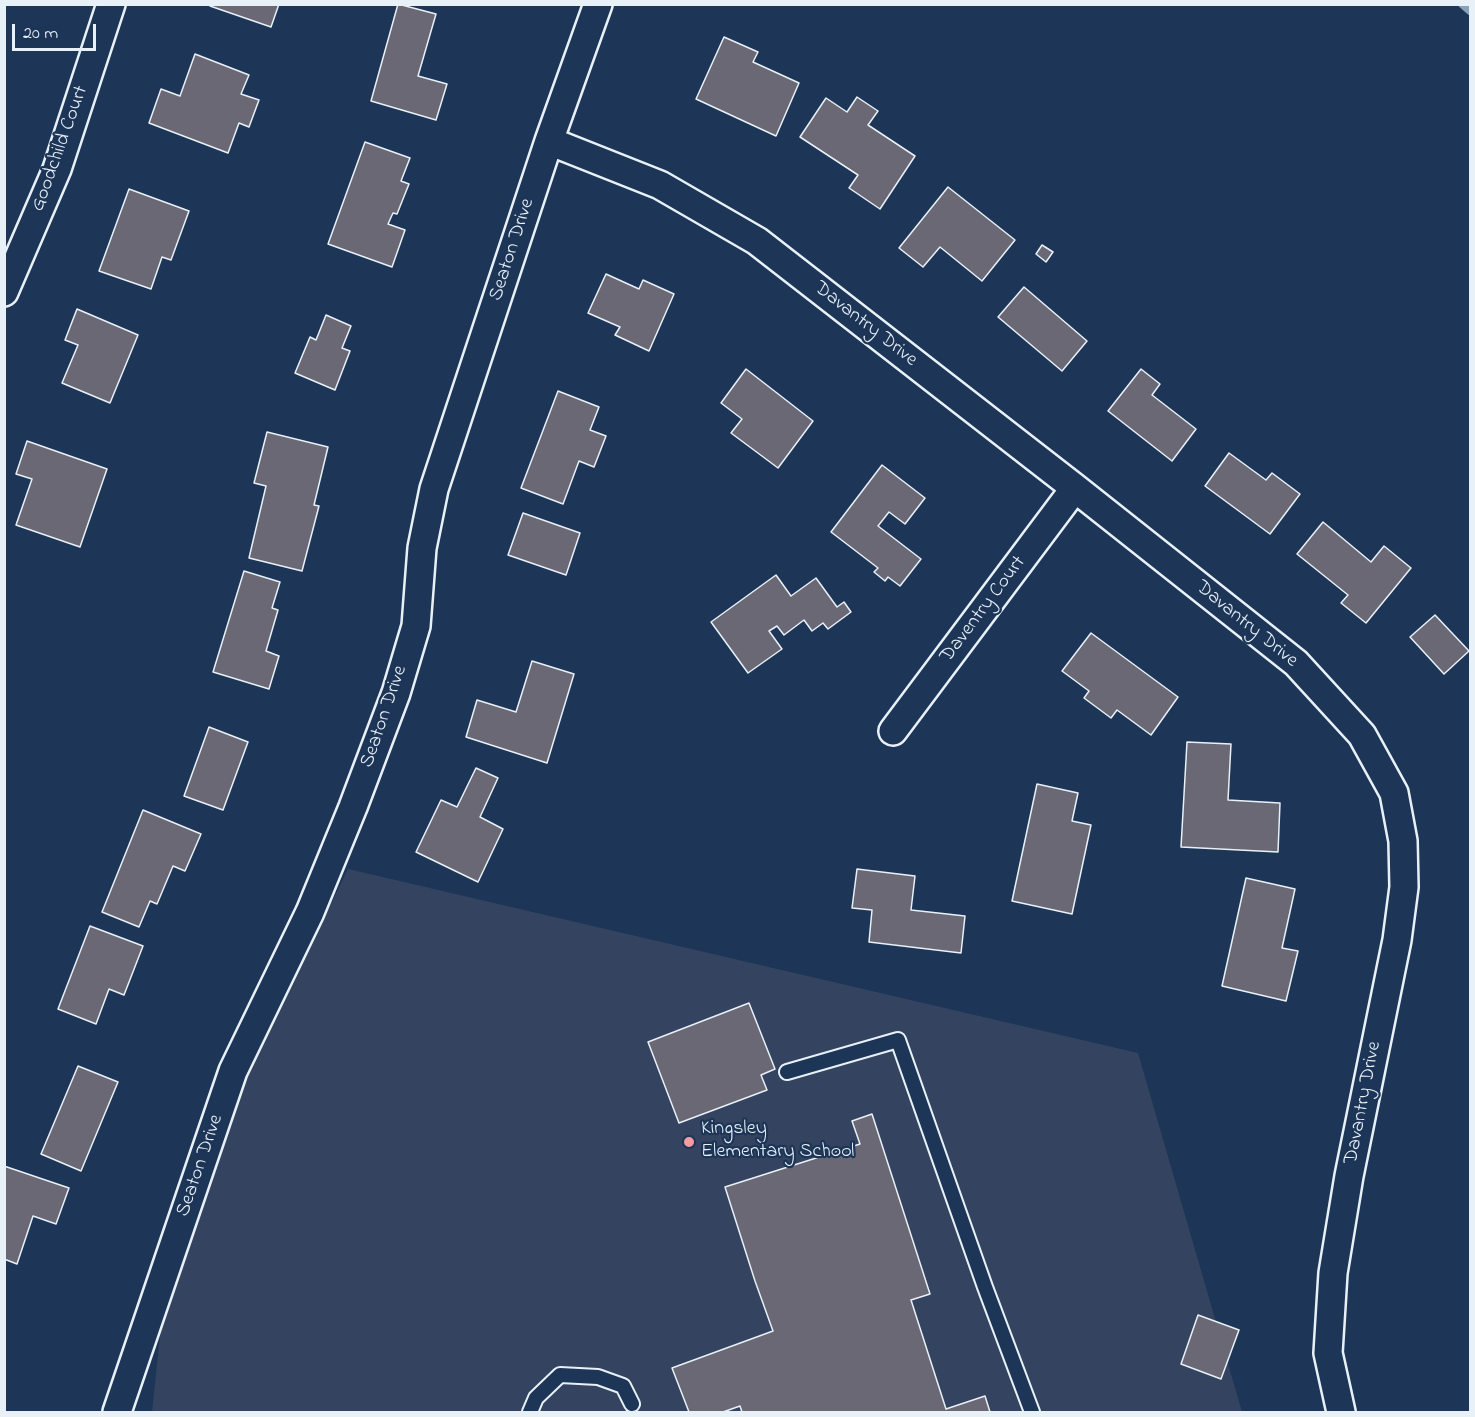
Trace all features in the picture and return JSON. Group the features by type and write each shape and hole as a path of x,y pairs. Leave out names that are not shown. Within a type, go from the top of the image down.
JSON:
{"street":[{"name":"Goodchild Court","path":"4,292 57,169 111,4"},
{"name":"Seaton Drive","path":"117,1413 233,1071 309,912 353,807 396,693 416,626 422,548 434,489 549,141 598,4"},
{"name":"Davantry Drive","path":"549,141 660,185 757,241 1296,663 1362,735 1394,793 1403,841 1404,887 1397,940 1349,1176 1333,1273 1328,1353 1341,1413"},
{"name":"Daventry Court","path":"893,732 1075,488"}],"lane":[{"path":"787,1072 898,1040 1032,1413"},
{"path":"530,1413 536,1398 560,1375 598,1377 623,1386 632,1404"}],"shaded area":[{"name":"Kingsley Elementary School","path":"348,869 1138,1053 1242,1412 152,1412 171,1231"}],"building":[{"path":"211,4 279,4 271,27 210,6"},
{"path":"398,4 436,14 418,76 447,84 436,120 371,101"},
{"path":"724,37 758,52 753,62 799,83 776,136 696,99"},
{"path":"195,54 249,75 241,94 259,100 249,127 239,123 228,153 149,123 161,89 180,96"},
{"path":"857,97 878,111 868,125 915,156 880,209 849,188 858,175 800,137 826,98 847,112"},
{"path":"365,142 410,158 401,181 409,184 397,214 393,213 388,224 405,230 392,267 328,244"},
{"path":"948,187 1015,240 982,281 940,247 923,267 899,248"},
{"path":"129,189 189,211 171,260 162,257 151,289 99,271"},
{"path":"1042,245 1053,252 1046,262 1036,254"},
{"path":"606,274 639,289 643,280 674,294 649,351 615,335 620,327 588,313"},
{"path":"1024,287 1087,341 1062,371 998,317"},
{"path":"77,309 138,335 110,403 62,383 78,345 65,340"},
{"path":"326,315 351,326 342,348 350,351 335,390 295,373 310,337 316,340"},
{"path":"746,369 813,421 778,468 731,433 742,419 721,403"},
{"path":"1141,369 1160,384 1152,395 1196,429 1172,461 1108,411"},
{"path":"558,391 599,407 590,430 606,436 594,467 579,461 563,504 521,488"},
{"path":"267,432 328,447 314,505 319,506 302,571 249,558 266,486 254,483"},
{"path":"27,441 107,469 80,547 16,525 32,479 16,474"},
{"path":"1229,453 1266,480 1272,473 1300,494 1270,534 1205,486"},
{"path":"882,465 925,498 905,524 889,512 878,526 921,559 900,586 888,577 885,581 874,572 878,568 831,532"},
{"path":"523,513 580,533 566,575 508,555"},
{"path":"1323,522 1371,562 1384,546 1411,568 1366,623 1341,603 1348,595 1297,554"},
{"path":"244,571 280,582 272,608 278,610 266,651 279,656 269,689 213,672"},
{"path":"776,575 791,596 816,578 837,607 844,602 851,612 828,629 823,623 812,631 804,620 784,635 777,626 769,631 782,649 748,673 711,622"},
{"path":"1435,615 1469,651 1444,674 1410,637"},
{"path":"1091,633 1178,697 1151,735 1117,710 1111,718 1084,698 1089,691 1062,671"},
{"path":"532,661 574,674 547,763 466,737 477,700 516,712"},
{"path":"209,727 248,742 223,810 184,796"},
{"path":"1187,742 1231,744 1228,800 1280,803 1278,852 1181,847"},
{"path":"476,768 498,778 480,817 503,829 478,882 416,852 441,800 457,807"},
{"path":"1037,784 1078,793 1072,821 1091,825 1072,914 1012,901"},
{"path":"143,810 201,834 185,871 173,866 157,904 150,901 139,927 102,912"},
{"path":"857,869 915,876 911,910 965,916 961,953 869,942 872,910 852,908"},
{"path":"1246,878 1295,889 1282,948 1298,951 1286,1001 1222,986"},
{"path":"90,926 143,946 124,995 109,989 96,1024 58,1009"},
{"path":"749,1003 775,1069 761,1075 767,1090 679,1123 648,1042"},
{"path":"78,1066 118,1082 81,1171 41,1154"},
{"path":"872,1114 930,1294 911,1300 946,1409 985,1396 990,1412 742,1412 740,1406 723,1412 689,1412 672,1368 773,1331 725,1187 860,1144 852,1121"},
{"path":"4,1166 69,1188 56,1224 33,1216 17,1264 4,1259"},
{"path":"1198,1315 1239,1330 1221,1379 1181,1364"}],"waterway":[{"path":"1462,4 1470,11"}],"place":[{"name":"Kingsley Elementary School","path":"689,1142"}]}
